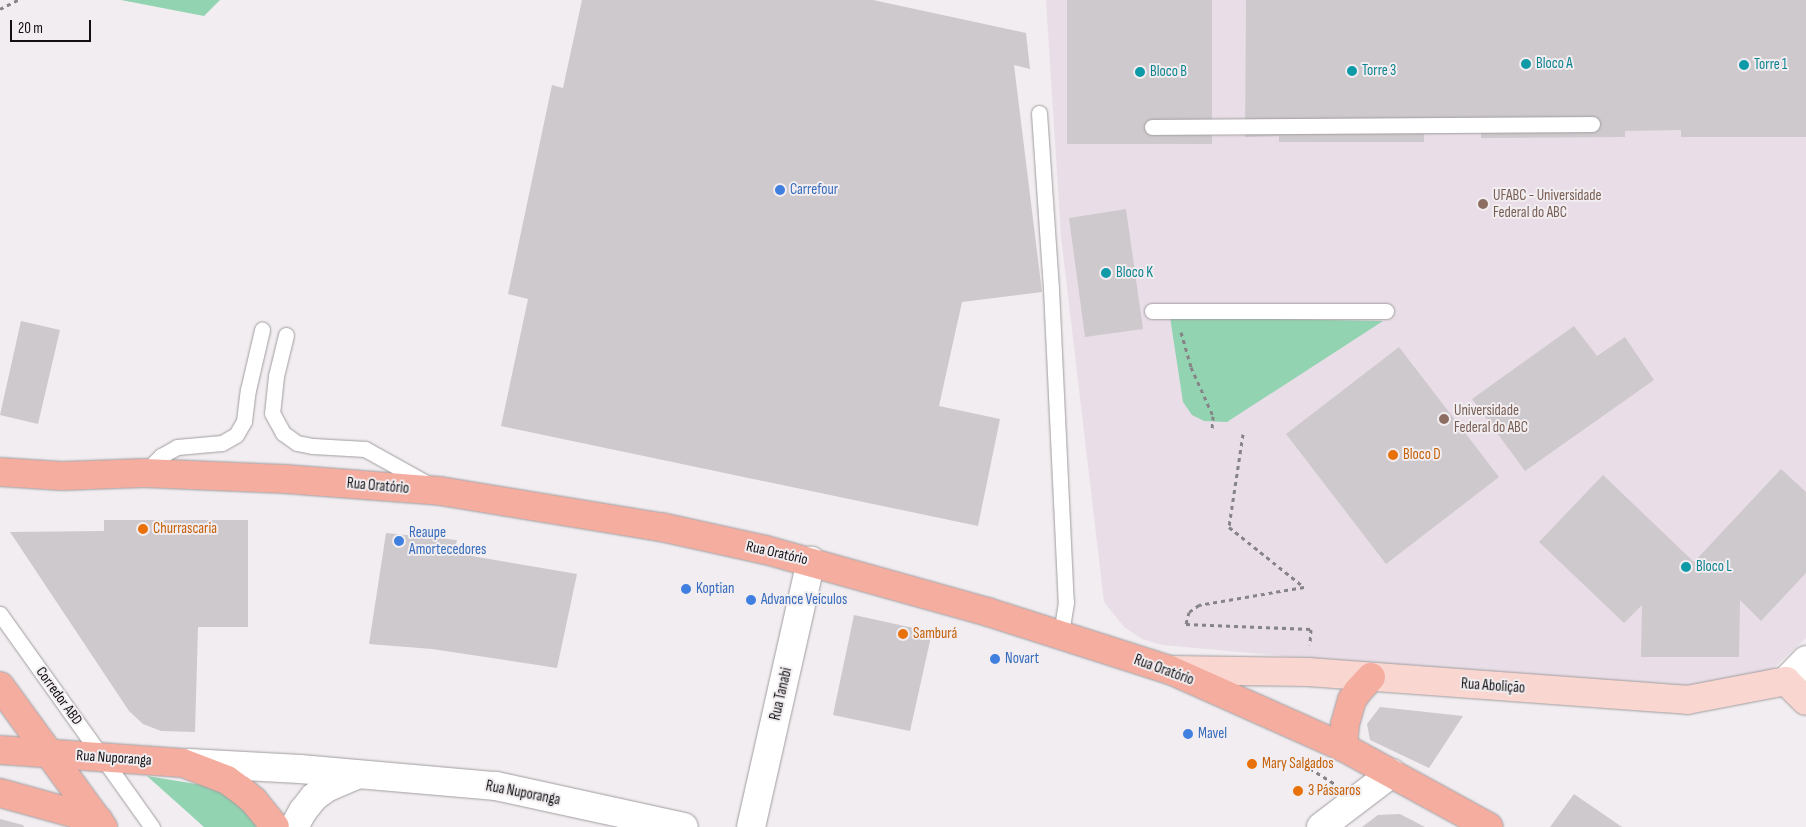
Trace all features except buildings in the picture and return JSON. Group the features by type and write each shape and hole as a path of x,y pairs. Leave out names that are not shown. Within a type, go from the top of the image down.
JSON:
{"main road":[{"name":"Rua Oratório","path":"5,474 62,476 144,473 294,480 440,491 660,527 811,561 988,612 1170,670 1343,747 1490,827"},
{"path":"1343,747 1345,724 1352,700 1371,676"},
{"path":"0,686 100,824"},
{"name":"Rua Nuporanga","path":"0,750 183,763"},
{"path":"183,763 227,780 254,801 275,827"},
{"path":"0,793 100,824"}],"street":[{"name":"Rua Tanabi","path":"751,827 811,561"},
{"path":"1806,660 1786,681 1806,701"},
{"name":"Rua Abolição","path":"1170,670 1308,672 1687,700 1786,681"},
{"name":"Rua Nuporanga","path":"183,763 360,774 496,786 684,827"},
{"path":"1321,827 1392,773"},
{"name":"Rua Nuporanga","path":"294,827 303,811 314,798 343,779 360,774"}],"lane":[{"path":"1039,113 1051,288 1066,592 1061,635"},
{"path":"1152,127 1592,124"},
{"path":"1152,311 1386,311"},
{"path":"144,473 161,456 177,447 222,443 236,435 244,421 248,390 262,330"},
{"path":"286,335 276,376 272,413 283,433 297,443 313,446 365,449 440,491"},
{"name":"Corredor ABD","path":"0,614 152,827"}],"path":[{"path":"0,9 18,0"},
{"path":"1175,311 1191,367 1213,416 1212,430"},
{"path":"1189,612 1199,605 1304,587 1229,527 1243,434"}],"shaded area":[{"name":"Universidade Federal do ABC","path":"1046,0 1806,0 1806,638 1775,667 1760,675 1740,681 1681,686 1361,663 1162,645 1142,639 1124,627 1104,602 1061,236"}],"green space":[{"path":"121,0 220,0 204,16"},
{"path":"1170,317 1383,321 1227,422 1204,421 1192,415 1183,402"},
{"path":"147,776 202,785 219,791 233,800 262,827 204,827"}],"place":[{"name":"Bloco A","path":"1526,64"},
{"name":"Torre 1","path":"1744,65"},
{"name":"Torre 3","path":"1352,71"},
{"name":"Bloco B","path":"1140,72"},
{"name":"Carrefour","path":"780,190"},
{"name":"UFABC - Universidade Federal do ABC","path":"1483,204"},
{"name":"Bloco K","path":"1106,273"},
{"name":"Universidade Federal do ABC","path":"1444,419"},
{"name":"Bloco D","path":"1393,455"},
{"name":"Churrascaria","path":"143,529"},
{"name":"Reaupe Amortecedores","path":"399,541"},
{"name":"Bloco L","path":"1686,567"},
{"name":"Koptian","path":"686,589"},
{"name":"Advance Veículos","path":"751,600"},
{"name":"Samburá","path":"903,634"},
{"name":"Novart","path":"995,659"},
{"name":"Mavel","path":"1188,734"},
{"name":"Mary Salgados","path":"1252,764"},
{"name":"3 Pássaros","path":"1298,791"}]}
